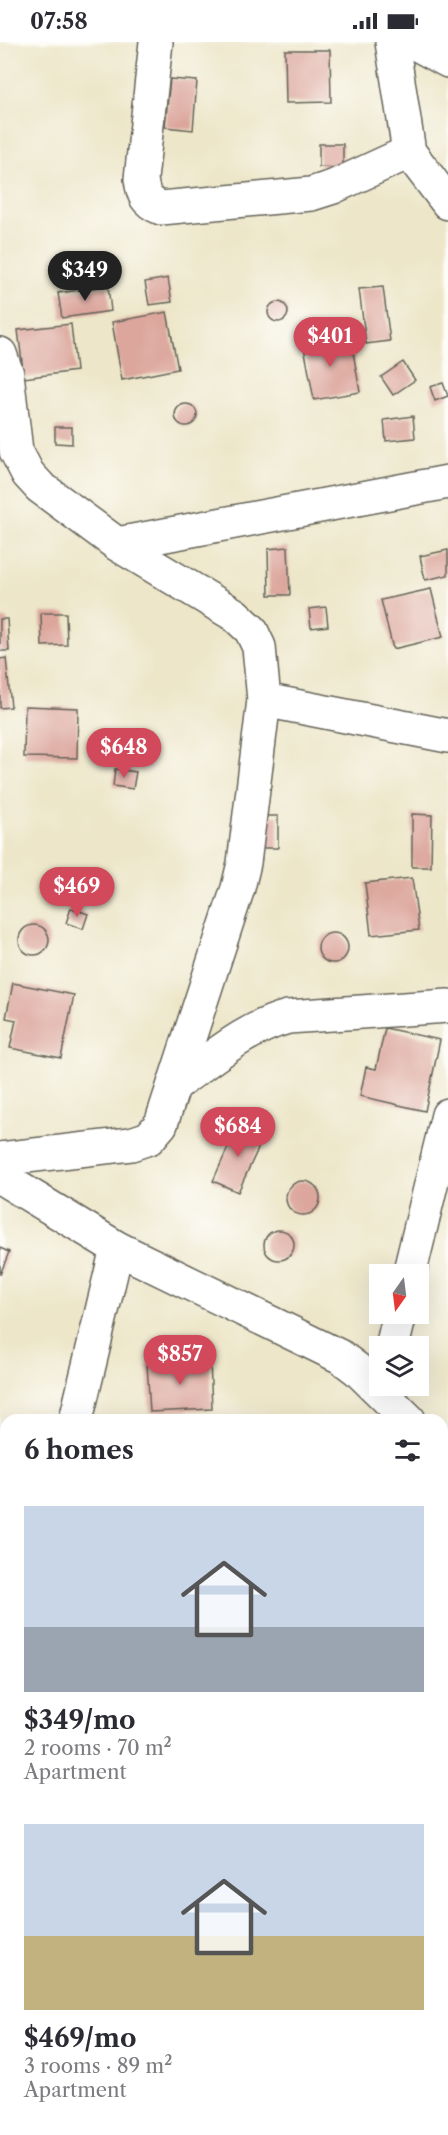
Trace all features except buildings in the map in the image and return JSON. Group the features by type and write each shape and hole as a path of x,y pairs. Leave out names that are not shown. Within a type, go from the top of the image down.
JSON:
{"street":[{"path":"156,42 141,179 142,192 148,202 161,208 311,194 333,187 409,152"},
{"path":"392,42 409,152 448,203"},
{"path":"413,42 448,61"},
{"path":"0,354 7,374 16,451 28,474 40,487 117,544 235,615 251,630 259,647 264,700 244,863 238,888 161,1124 149,1138 131,1144 0,1159"},
{"path":"117,544 448,482"},
{"path":"264,700 448,736"},
{"path":"174,1085 256,1029 272,1021 288,1017 448,1006"},
{"path":"412,1264 448,1114"},
{"path":"0,1176 117,1248 341,1357 369,1379"},
{"path":"77,1414 117,1248"},
{"path":"388,1396 405,1414"}]}
